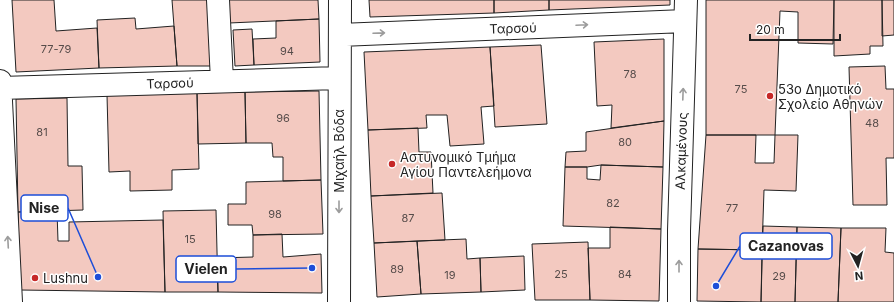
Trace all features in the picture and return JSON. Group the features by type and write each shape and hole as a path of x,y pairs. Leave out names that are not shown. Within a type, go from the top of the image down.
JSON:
{"street":[{"path":"218,0 222,81"},
{"name":"Μιχαήλ Βόδα","path":"340,0 340,302"},
{"name":"Ταρσού","path":"340,35 685,10"},
{"name":"Αλκαμένους","path":"679,302 679,231 685,10"},
{"name":"Ταρσού","path":"0,88 339,78"},
{"path":"0,81 10,302"}],"building":[{"path":"12,0 54,0 56,31 97,28 99,68 16,72"},
{"path":"172,0 210,0 214,66 177,66"},
{"path":"228,0 318,0 319,19 229,23"},
{"path":"369,0 494,0 494,13 370,17"},
{"path":"494,0 549,0 549,10 494,13"},
{"path":"549,0 670,0 670,5 549,10"},
{"name":"53ο Δημοτικό Σχολείο Αθηνών","path":"706,0 834,0 833,44 798,43 798,12 780,11 775,135 706,135"},
{"path":"834,0 882,0 883,46 870,46 870,54 834,56"},
{"path":"882,0 894,0 894,35 882,36"},
{"path":"135,18 136,29 174,26 177,66 99,68 97,20"},
{"path":"319,19 320,62 254,65 253,39 276,38 276,21"},
{"path":"252,29 254,65 235,66 233,30"},
{"path":"664,39 664,121 611,128 612,105 597,106 594,42"},
{"path":"541,45 547,124 495,127 490,47"},
{"path":"490,47 494,106 481,107 484,144 450,146 447,115 426,115 427,128 368,130 364,52"},
{"path":"885,66 886,89 894,89 894,158 886,158 887,205 853,205 849,67"},
{"path":"319,91 321,180 283,181 283,157 273,157 272,143 246,143 245,92"},
{"path":"245,92 246,143 198,144 197,93"},
{"path":"197,93 199,169 172,170 172,190 130,191 130,171 109,172 107,95"},
{"path":"67,98 68,166 82,166 83,210 18,212 16,99"},
{"path":"664,121 663,167 601,165 587,167 565,167 566,152 586,151 586,132"},
{"path":"418,128 419,152 431,152 433,193 371,196 368,130"},
{"path":"706,135 756,135 755,163 774,163 775,135 798,135 796,191 764,190 762,250 698,249"},
{"path":"601,165 663,167 661,229 563,226 565,167 587,167 587,179 600,180"},
{"path":"321,180 323,234 253,235 252,225 228,225 228,204 246,204 246,182"},
{"path":"442,193 445,240 374,243 371,196"},
{"path":"216,210 218,292 165,292 163,211"},
{"path":"57,211 58,241 69,241 69,222 163,220 165,292 20,290 18,212"},
{"path":"763,226 797,227 795,302 761,302"},
{"path":"610,227 661,229 659,301 590,300 588,248 610,248"},
{"path":"797,227 841,228 838,302 795,302"},
{"path":"841,228 886,228 885,252 894,253 894,302 838,302"},
{"path":"282,234 283,257 321,254 322,293 218,292 217,258 253,257 253,235"},
{"path":"466,239 467,259 480,258 481,292 421,294 417,241"},
{"path":"417,241 421,294 377,297 374,243"},
{"path":"588,242 590,300 535,300 532,244"},
{"path":"698,249 762,250 761,302 697,301"},
{"path":"524,256 525,290 481,292 480,258"}],"place":[{"name":"53ο Δημοτικό Σχολείο Αθηνών","path":"770,96"},
{"name":"Αστυνομικό Τμήμα Αγίου Παντελεήμονα","path":"392,164"},
{"name":"Vielen","path":"312,268"},
{"name":"Nise","path":"98,277"},
{"name":"Lushnu","path":"35,278"},
{"name":"Cazanovas","path":"716,286"}]}
